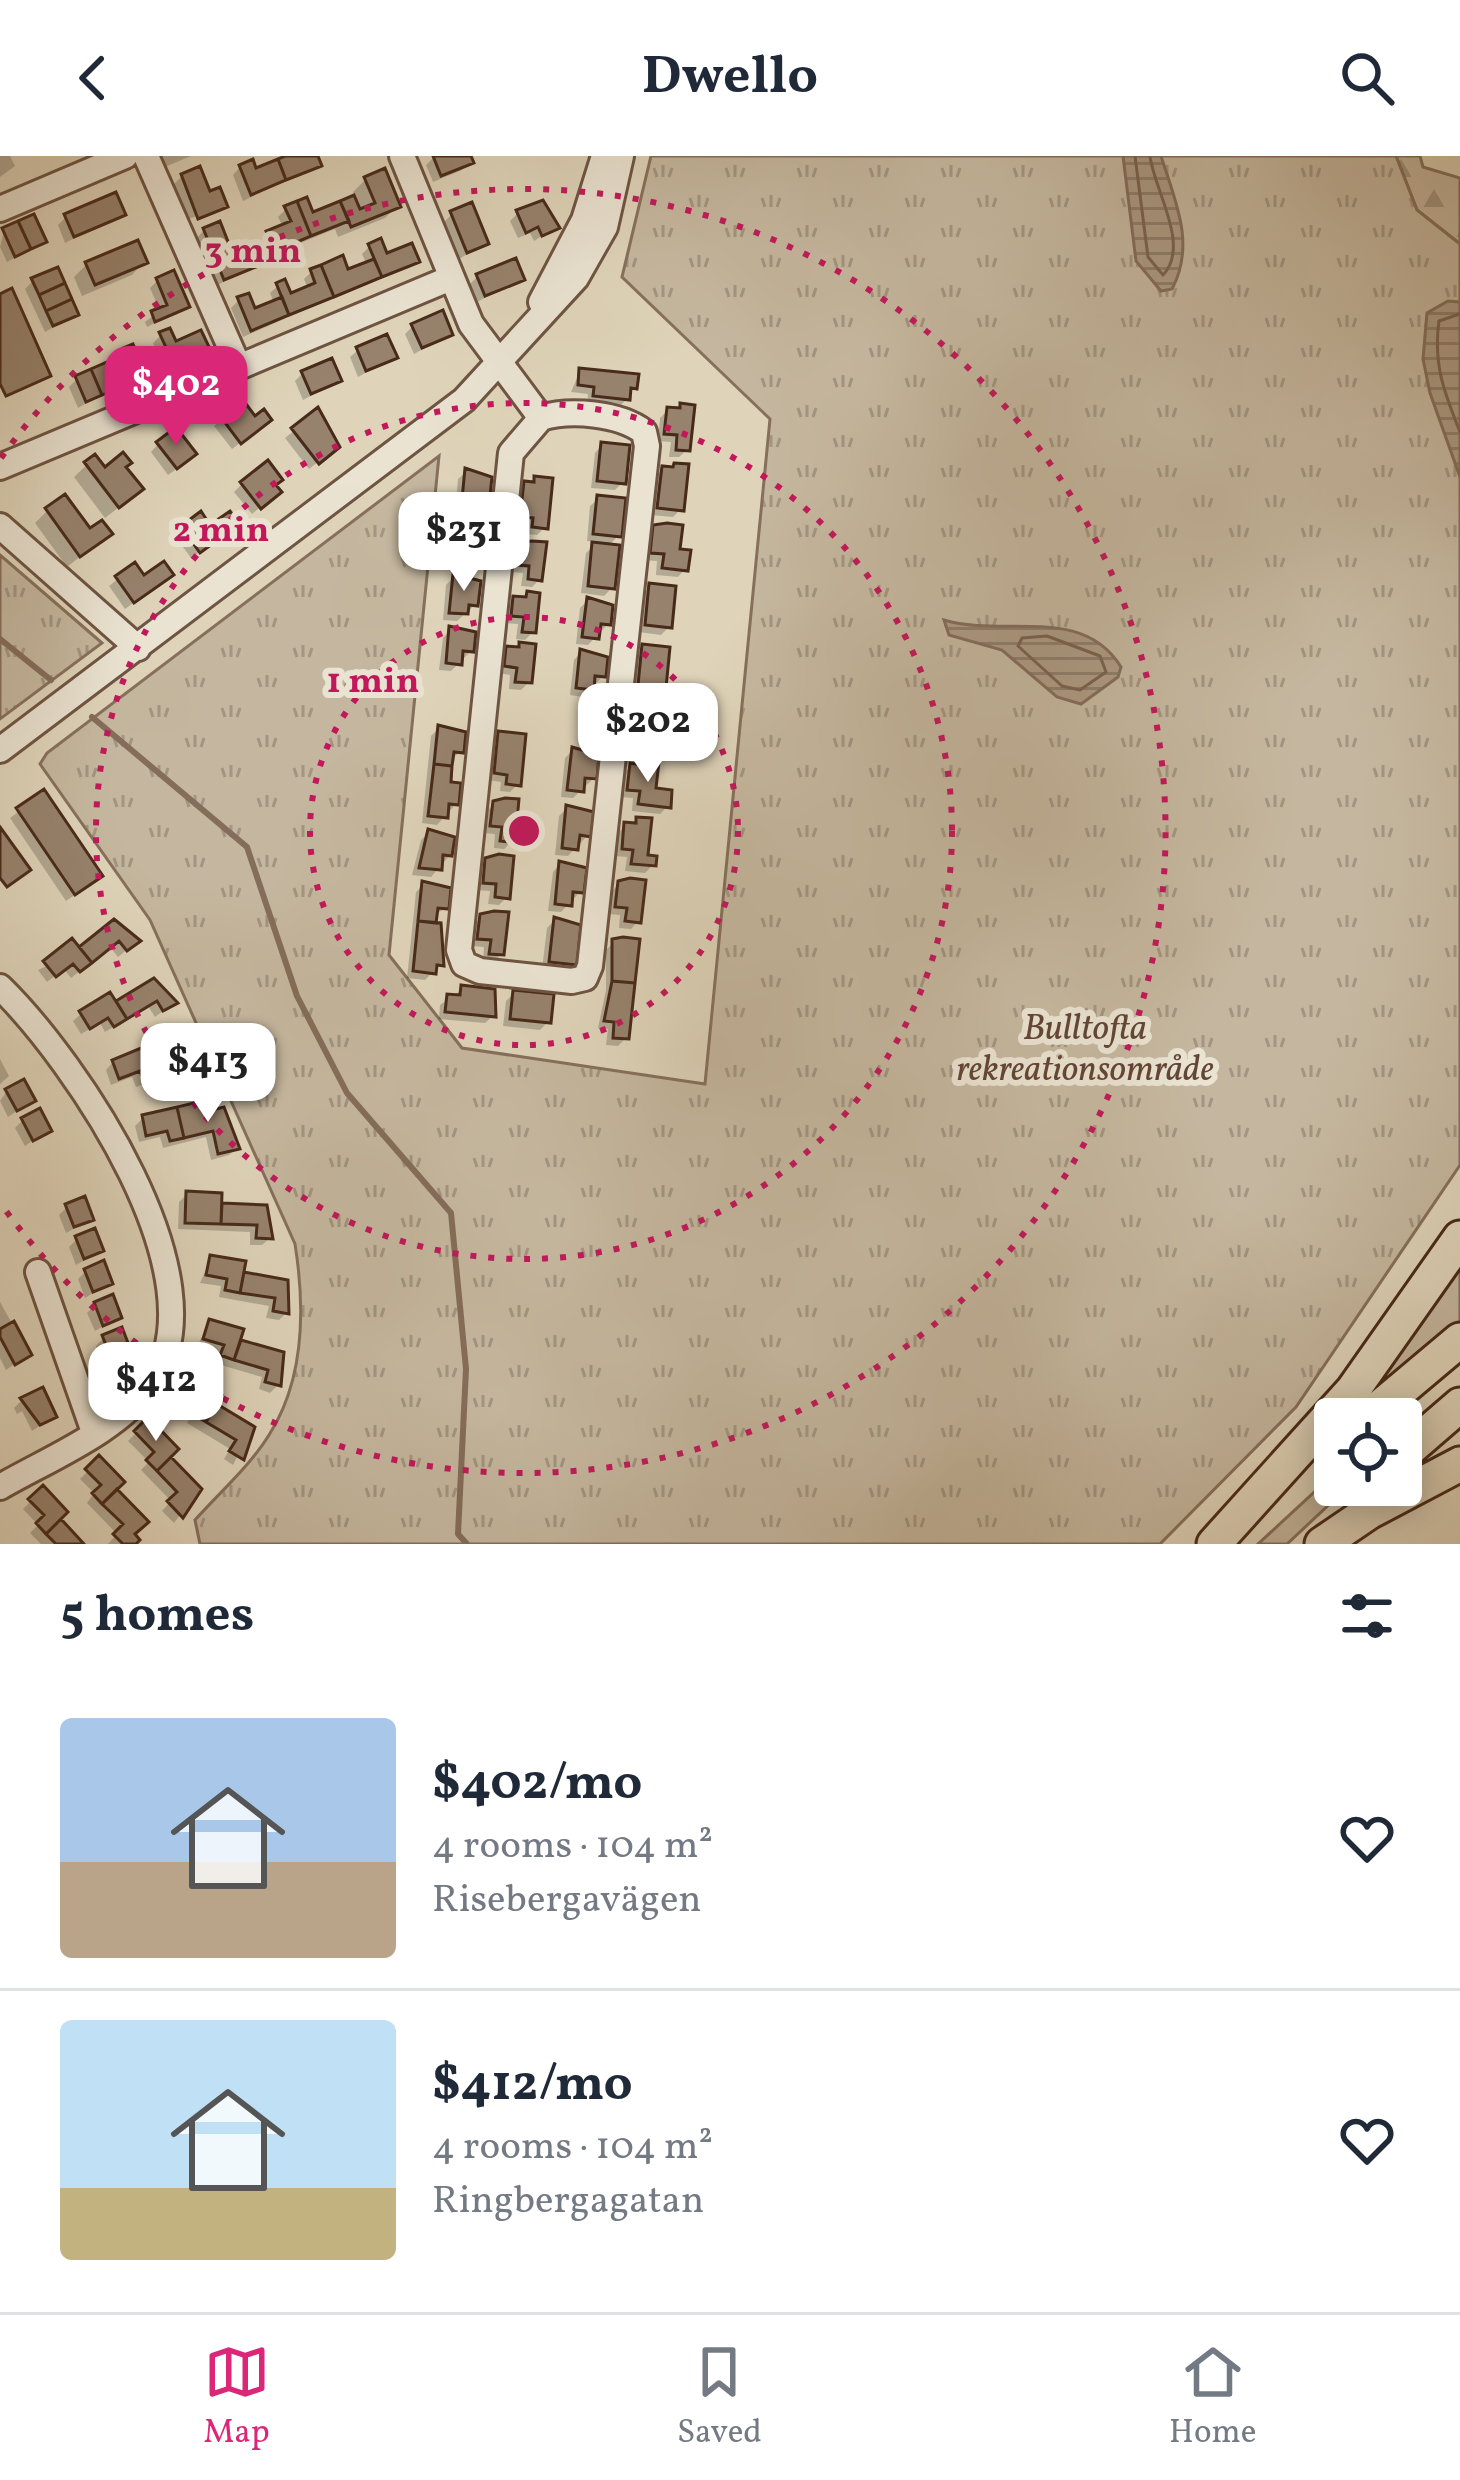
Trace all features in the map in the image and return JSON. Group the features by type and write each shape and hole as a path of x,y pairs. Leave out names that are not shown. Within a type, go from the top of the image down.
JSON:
{"highway":[{"path":"1214,1544 1353,1390 1460,1238"},
{"path":"1391,1398 1460,1340"},
{"path":"1422,1438 1460,1405"},
{"path":"1322,1544 1370,1512 1460,1464"},
{"path":"1228,1544 1314,1466"},
{"path":"1304,1544 1345,1506"}],"street":[{"path":"0,209 125,156"},
{"path":"146,156 238,365"},
{"path":"402,156 472,324 541,418"},
{"path":"521,340 584,220 604,156"},
{"path":"0,750 464,400 576,278 605,227 620,156"},
{"path":"0,467 452,278"},
{"path":"559,413 630,421 644,432 647,446 590,966 585,978 572,981 480,971 464,964 459,950 511,452 541,418 559,413"},
{"path":"0,526 138,648"},
{"path":"0,988 41,1028 99,1113 127,1163 172,1290 171,1331 153,1382 128,1411 0,1487"},
{"path":"38,1272 94,1432"}],"green space":[{"name":"Bulltofta rekreationsområde","path":"651,156 1396,156 1417,210 1460,244 1460,1165 1296,1407 1160,1544 200,1544 195,1520 261,1446 290,1390 301,1317 295,1244 150,920 40,764 47,753 439,456 389,955 462,1048 705,1084 770,419 622,277"},
{"path":"1396,156 1420,156 1423,167 1460,178 1460,244 1417,210"},
{"path":"0,555 102,643 0,719"},
{"path":"1460,1251 1460,1327 1377,1398 1354,1398"},
{"path":"1314,1492 1314,1506 1328,1506 1287,1544 1258,1544"}],"water":[{"path":"1123,156 1161,156 1183,239 1172,289 1161,291 1136,261"},
{"path":"1448,301 1460,302 1460,477 1423,359 1427,313"},
{"path":"944,620 1064,629 1105,648 1121,667 1118,677 1081,704 1057,697 1002,650 949,635"}],"building":[{"path":"318,156 322,166 286,180 278,159"},
{"path":"433,156 471,156 474,163 441,176"},
{"path":"253,159 256,168 278,159 286,180 251,195 239,165"},
{"path":"200,166 210,191 220,187 228,207 198,219 181,174"},
{"path":"385,168 401,207 351,227 340,201 354,195 360,209 375,203 364,177"},
{"path":"116,192 126,215 74,237 64,214"},
{"path":"307,197 313,212 340,201 349,221 311,236 297,201"},
{"path":"543,200 560,228 542,236 538,227 526,233 516,210"},
{"path":"297,201 311,236 274,252 266,231 291,221 284,206"},
{"path":"472,202 489,244 467,253 450,211"},
{"path":"34,214 47,242 31,249 18,221"},
{"path":"18,221 31,249 15,257 2,228"},
{"path":"220,221 236,262 251,256 256,267 224,280 203,228"},
{"path":"381,238 387,253 412,243 420,262 382,277 368,244"},
{"path":"138,240 148,263 95,285 85,262"},
{"path":"343,255 348,269 374,259 382,277 334,297 321,265"},
{"path":"516,258 525,280 485,296 476,274"},
{"path":"321,265 334,297 289,315 276,283 285,279 291,293 315,283 310,269"},
{"path":"58,267 65,283 39,295 31,278"},
{"path":"174,270 190,307 155,322 151,311 167,305 156,278"},
{"path":"65,283 72,299 46,311 39,295"},
{"path":"12,288 51,376 6,396 0,384 0,294"},
{"path":"249,293 255,308 282,297 289,315 251,331 237,297"},
{"path":"72,299 79,315 53,326 46,311"},
{"path":"443,310 453,335 422,348 411,324"},
{"path":"170,328 176,341 201,330 210,349 174,365 159,332"},
{"path":"387,334 398,358 366,371 356,347"},
{"path":"133,344 140,360 166,349 174,365 128,386 120,369 130,364 123,348"},
{"path":"332,358 342,381 311,394 301,371"},
{"path":"107,362 118,388 102,395 91,369"},
{"path":"579,368 639,374 637,389 631,388 630,400 593,396 594,387 578,385"},
{"path":"91,369 102,395 86,402 75,376"},
{"path":"234,388 255,416 264,409 272,420 241,444 220,416 230,408 222,397"},
{"path":"680,403 695,405 690,451 676,450 677,435 664,434 667,407 680,408"},
{"path":"318,407 340,447 319,464 291,428"},
{"path":"176,427 197,454 177,469 156,442"},
{"path":"601,442 630,445 626,484 597,481"},
{"path":"123,452 132,463 126,467 144,489 119,508 84,462 95,454 105,467"},
{"path":"268,460 283,480 276,485 282,492 261,509 240,482"},
{"path":"674,463 689,464 684,511 657,508 662,466 673,467"},
{"path":"465,468 492,477 490,496 481,495 479,512 461,510"},
{"path":"534,476 553,478 548,529 532,527 533,518 520,517 524,481 534,482"},
{"path":"65,494 90,528 102,520 113,534 80,557 45,508"},
{"path":"597,495 626,498 622,537 593,534"},
{"path":"455,509 479,512 477,526 487,527 485,553 475,553 474,563 447,560 448,549 457,550"},
{"path":"201,511 210,525 230,511 240,524 200,553 181,526"},
{"path":"653,525 683,525 680,549 691,550 688,571 662,568 664,554 650,553"},
{"path":"547,542 542,581 528,579 529,566 516,565 518,543"},
{"path":"592,542 620,545 615,589 588,586"},
{"path":"164,561 174,575 134,603 115,576 135,562 144,575"},
{"path":"453,574 481,581 478,606 469,605 468,614 449,613"},
{"path":"649,583 676,586 672,628 645,625"},
{"path":"527,591 540,593 536,633 522,632 524,617 511,616 513,596 526,597"},
{"path":"587,597 613,605 611,625 601,624 599,639 582,637"},
{"path":"449,626 476,632 474,652 463,651 462,665 446,663"},
{"path":"519,642 536,644 532,683 515,682 517,668 504,666 506,646 519,647"},
{"path":"642,644 670,647 666,688 638,685"},
{"path":"580,649 608,657 606,677 595,676 594,690 576,688"},
{"path":"636,702 664,705 659,748 631,745"},
{"path":"438,725 466,732 464,753 454,752 452,766 434,764"},
{"path":"498,731 526,734 521,786 506,784 507,775 494,773"},
{"path":"572,747 599,755 597,779 585,778 584,792 567,790"},
{"path":"643,760 659,762 656,788 672,790 671,808 638,804 640,791 627,790 630,763 642,765"},
{"path":"434,764 452,766 451,782 461,783 459,805 449,804 448,818 428,816"},
{"path":"44,789 103,876 75,895 16,808"},
{"path":"519,799 515,843 500,841 502,827 490,826 493,801"},
{"path":"566,805 594,812 591,837 580,835 578,850 562,848"},
{"path":"636,817 652,818 648,855 657,856 656,866 631,864 633,850 622,849 624,822 636,823"},
{"path":"0,827 31,870 7,887 0,878"},
{"path":"428,829 455,837 452,856 443,855 442,870 419,868"},
{"path":"514,856 510,899 495,897 496,884 483,883 485,858"},
{"path":"559,861 587,868 584,893 573,892 572,906 555,904"},
{"path":"646,880 641,923 625,921 627,908 615,907 618,881"},
{"path":"422,881 451,888 449,909 438,908 436,923 418,921"},
{"path":"509,912 504,955 489,954 491,940 477,939 480,914"},
{"path":"554,917 581,925 577,965 549,962"},
{"path":"114,919 141,941 127,951 119,941 92,963 79,947"},
{"path":"418,921 441,923 444,966 437,965 436,974 413,971"},
{"path":"72,938 92,963 80,972 73,964 56,977 43,961"},
{"path":"612,939 640,939 635,983 612,981"},
{"path":"154,978 178,1003 163,1011 157,1001 127,1019 116,1001"},
{"path":"612,981 635,983 629,1039 613,1038 614,1022 604,1021"},
{"path":"461,985 495,989 496,1017 445,1012 447,994 460,995"},
{"path":"513,990 554,994 551,1023 510,1019"},
{"path":"110,992 127,1019 114,1027 108,1018 90,1029 79,1011"},
{"path":"192,1040 209,1067 174,1081 170,1071 157,1076 150,1056"},
{"path":"146,1046 157,1076 144,1081 140,1071 119,1079 112,1060"},
{"path":"24,1079 36,1101 17,1111 5,1089"},
{"path":"206,1100 208,1111 224,1107 240,1149 218,1154 213,1131 184,1138 177,1107"},
{"path":"177,1107 184,1138 170,1141 167,1131 146,1136 142,1115"},
{"path":"40,1108 52,1131 33,1141 21,1118"},
{"path":"186,1191 222,1193 221,1224 185,1223"},
{"path":"85,1196 94,1220 74,1227 65,1204"},
{"path":"222,1203 267,1205 273,1239 256,1238 257,1225 221,1224"},
{"path":"95,1228 104,1251 84,1259 75,1236"},
{"path":"210,1255 246,1261 240,1293 225,1290 227,1279 206,1275"},
{"path":"104,1260 113,1284 93,1292 84,1269"},
{"path":"244,1272 288,1280 289,1314 273,1311 275,1298 240,1293"},
{"path":"113,1294 122,1318 103,1326 94,1302"},
{"path":"209,1319 244,1329 234,1360 220,1355 224,1345 203,1339"},
{"path":"14,1321 32,1355 15,1365 0,1337 0,1329"},
{"path":"122,1327 131,1351 111,1358 102,1335"},
{"path":"241,1340 284,1352 281,1386 265,1382 268,1370 234,1360"},
{"path":"191,1376 222,1395 206,1422 193,1414 199,1405 180,1393"},
{"path":"43,1387 57,1417 40,1425 20,1398"},
{"path":"217,1404 255,1427 244,1460 229,1451 236,1440 206,1422"},
{"path":"148,1417 179,1449 157,1471 146,1460 154,1452 134,1431"},
{"path":"99,1455 125,1482 102,1504 92,1493 101,1485 85,1469"},
{"path":"171,1457 202,1489 183,1518 167,1501 177,1492 157,1471"},
{"path":"43,1485 68,1512 46,1534 36,1523 44,1515 28,1499"},
{"path":"117,1489 149,1522 135,1534 140,1540 136,1544 123,1544 113,1534 123,1524 102,1504"},
{"path":"61,1519 84,1544 56,1544 46,1534"}],"waterway":[{"path":"0,639 51,680"},
{"path":"92,717 247,847 297,996 347,1093 451,1213 466,1369 458,1534 467,1544"}]}
